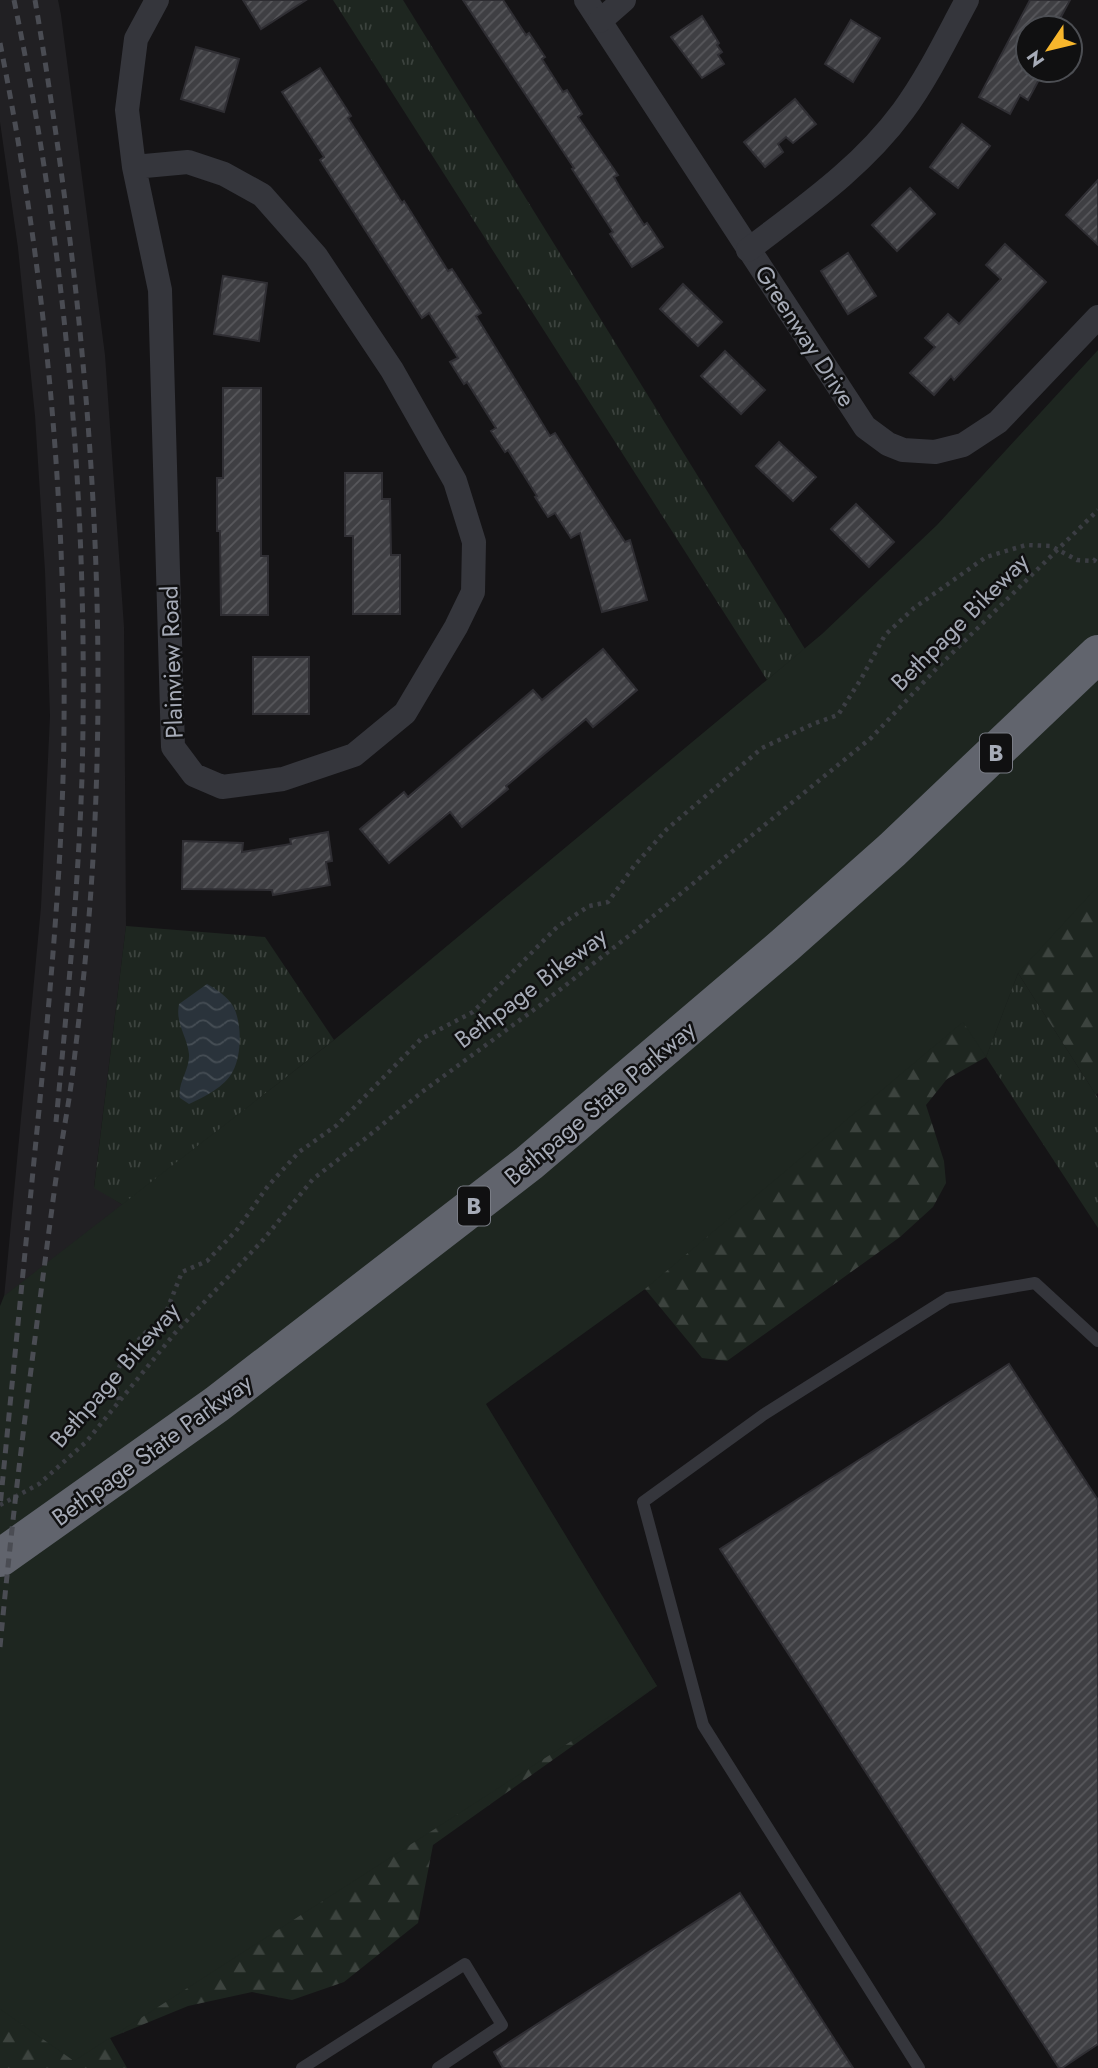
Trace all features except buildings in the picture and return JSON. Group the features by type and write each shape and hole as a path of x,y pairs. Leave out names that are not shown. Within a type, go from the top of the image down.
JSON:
{"highway":[{"name":"Bethpage State Parkway","path":"0,1558 217,1404 529,1163 785,946 911,832 1098,654"}],"street":[{"name":"Plainview Road","path":"134,167 188,162 224,174 262,195 316,256 392,370 455,481 474,542 472,592 456,627 405,713 354,755 283,779 222,787 194,775 173,747 160,290 134,167 127,110 136,38 157,0"},
{"name":"Greenway Drive","path":"586,0 865,427 888,444 903,450 935,452 963,444 998,422 1098,317"},
{"path":"600,21 624,0"},
{"path":"748,250 833,186 866,154 903,111 967,0"}],"lane":[{"path":"919,2068 703,1725 643,1502 763,1415 948,1298 1035,1283 1098,1341"},
{"path":"302,2068 465,1964 502,2025 438,2068"}],"path":[{"name":"Bethpage Bikeway","path":"0,1506 39,1484 86,1442 175,1333 262,1240 313,1179 422,1092 635,931 871,738 938,667 1098,510"},
{"path":"119,1401 114,1377 127,1352 146,1332 163,1320 182,1272 207,1261 236,1231 268,1186 299,1152 337,1125 421,1039 473,1012 557,927 589,906 608,902 634,866 667,829 762,748 838,715 862,679 885,635 914,608 986,557 1026,545 1051,546 1077,560 1094,561 1098,555"}],"shaded area":[{"path":"0,0 58,0 61,15 105,355 124,627 126,926 94,1187 123,1205 0,1340 41,907 50,716 45,571 35,416 18,248 0,122"}],"green space":[{"path":"333,0 403,0 805,649 767,680"},
{"path":"1098,350 1098,886 1018,973 986,1057 963,1022 645,1289 486,1404 657,1686 74,2061 0,2009 0,1306 4,1296 334,1040 822,634 937,525"},
{"path":"1098,697 1098,1093 1096,1095 1018,973 986,1057 947,1079 926,1105 944,1161 946,1183 933,1207 900,1237 727,1361 702,1358 645,1289 486,1393 477,1414 657,1686 433,1845 418,1923 344,1982 292,2000 252,1992 188,2006 110,2038 127,2068 0,2068 0,2000 23,1913"},
{"path":"126,926 265,937 334,1040 123,1205 94,1188"},
{"path":"1018,973 1098,1098 1098,1228 986,1057"}],"water":[{"path":"207,984 228,999 233,1006 239,1029 238,1056 233,1071 225,1082 189,1104 180,1098 180,1087 188,1066 189,1054 180,1023 179,1004"}],"railway":[{"path":"14,0 48,192 61,289 78,484 82,582 80,820 72,950 56,1122"},
{"path":"0,1647 32,1363 83,984 95,812 98,696 91,463 81,347 69,231 35,0"},
{"path":"0,43 16,128 41,297 56,468 64,640 61,822 52,966 0,1507"}]}
